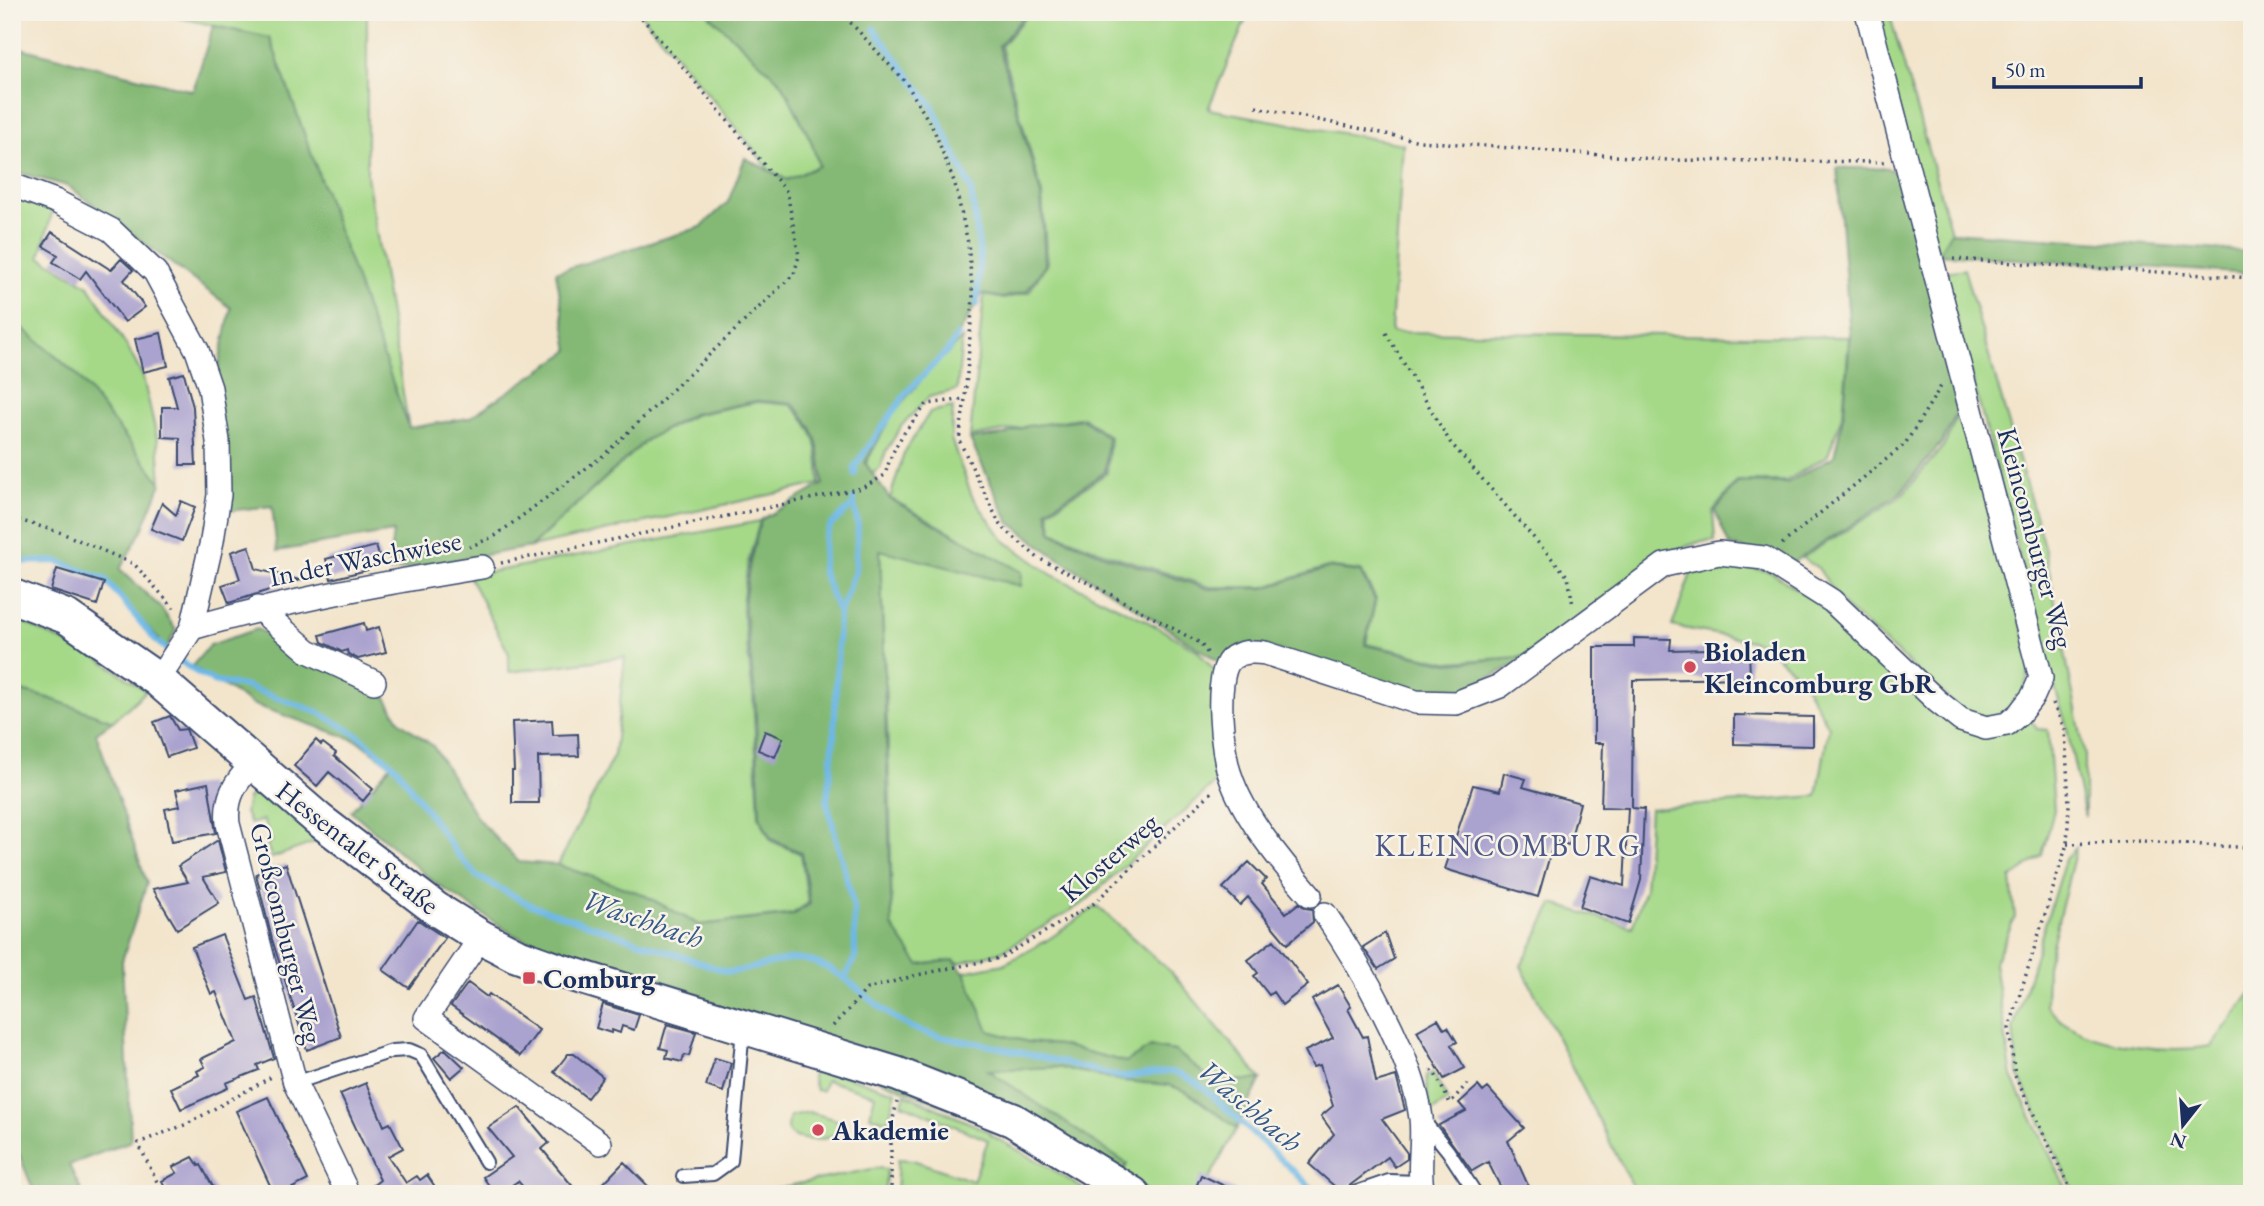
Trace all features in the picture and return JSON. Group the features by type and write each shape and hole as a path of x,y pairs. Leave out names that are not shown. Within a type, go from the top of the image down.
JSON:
{"main road":[{"name":"Hessentaler Straße","path":"12,596 67,617 158,680 318,819 425,901 481,937 516,955 743,1027 806,1055 897,1074 1013,1120 1133,1194"}],"street":[{"name":"Kleincomburger Weg","path":"1223,674 1229,661 1238,655 1256,651 1416,702 1456,703 1500,686 1664,565 1720,553 1764,558 1832,601 1937,701 1961,720 1986,728 2007,724 2019,714 2033,696 2041,678 1867,12"},
{"path":"12,185 55,201 111,230 155,272 197,350 210,388 218,441 219,495 212,541 192,628 158,680"},
{"name":"In der Waschwiese","path":"192,628 258,608 482,567"},
{"name":"In der Waschwiese","path":"258,608 308,651 374,682"},
{"path":"1223,674 1221,727 1230,775 1249,814 1310,895"},
{"name":"Großcomburger Weg","path":"253,764 230,794 226,808 228,824 292,1075 348,1194"},
{"path":"1325,914 1381,1008 1411,1077 1421,1119 1421,1188"},
{"path":"481,937 426,1018 600,1143"}],"lane":[{"path":"683,1176 713,1174 731,1161 743,1027"},
{"name":"Großcomburger Weg","path":"292,1075 392,1051 409,1050 421,1055 486,1162"},
{"path":"1421,1119 1442,1142 1476,1194"},
{"path":"1351,1194 1389,1181 1421,1188"}],"path":[{"path":"458,551 495,536 604,455 794,274 799,256 787,192 637,12"},
{"path":"841,12 906,83 934,130 955,184 968,243 972,297 965,398 959,440 1000,525 1038,558 1200,643 1223,674"},
{"path":"1256,107 1420,141 1667,159 1905,163"},
{"path":"1930,258 2252,278"},
{"path":"1386,333 1450,442 1568,577 1578,630"},
{"path":"1764,558 1905,444 1944,383"},
{"path":"482,567 862,488 885,475 891,452 928,404 965,398"},
{"path":"12,518 62,533 134,564 192,628"},
{"path":"2041,678 2065,730 2069,805 2067,844 2009,1029 2015,1076 2073,1194"},
{"name":"Klosterweg","path":"837,1024 867,989 1000,958 1093,904 1230,775"},
{"path":"2067,844 2142,841 2252,848"},
{"path":"163,1194 138,1143 187,1124 254,1086 292,1075"},
{"path":"891,1194 891,1127 899,1095"}],"green space":[{"path":"154,12 367,12 367,176 409,429 270,38"},
{"path":"639,12 706,12 782,83 811,141 819,166 787,180 770,171"},
{"path":"706,12 1027,12 999,46 1041,195 1045,265 1027,291 1003,298 982,294 952,345 891,415 865,463 890,499 1022,572 1021,586 880,550 892,926 919,965 954,960 966,975 989,1031 1028,1042 1060,1045 1126,1062 1151,1047 1175,1051 1215,1082 1261,1079 1237,1128 1187,1092 1169,1085 1124,1081 1057,1067 988,1070 1127,1164 1121,1176 514,935 434,882 351,811 391,765 358,741 252,704 192,666 210,645 257,629 380,687 400,722 433,746 478,819 519,862 558,865 642,894 699,925 793,915 810,904 802,853 771,839 760,817 755,695 744,603 750,562 761,520 823,484 813,431 792,403 756,401 693,414 647,439 530,547 388,572 393,532 277,551 272,506 228,511 214,387 231,308 68,186 12,171 12,46 193,91 213,26 270,38 409,428 469,418 569,351 556,272 701,227 728,202 745,158 787,180 819,166 811,141 782,83"},
{"path":"1030,12 1249,12 1208,109 1403,144 1391,332 1849,337 1843,413 1828,455 1786,481 1737,481 1713,511 1715,541 1699,542 1658,556 1533,656 1448,662 1366,644 1376,599 1361,571 1327,567 1265,587 1210,587 1105,553 1053,532 1049,511 1107,473 1110,437 1083,417 970,437 984,295 1004,299 1029,292 1047,264 1042,194 1001,46"},
{"path":"1873,12 1889,12 1951,232 1938,254"},
{"path":"1837,168 1887,168 1902,177 1963,399 1943,441 1899,494 1792,563 1729,545 1715,511 1738,482 1787,483 1834,456 1844,412 1850,336"},
{"path":"12,195 53,209 40,257 89,286 128,348 143,377 158,442 161,483 76,374 12,319"},
{"path":"1951,232 2252,252 2252,274 1938,254"},
{"path":"1964,269 2045,550 2085,756 2085,817 2066,724 1944,272"},
{"path":"12,319 76,374 161,483 143,528 120,569 161,608 176,630 165,651 159,639 102,579 57,563 12,561"},
{"path":"962,339 957,390 929,397 902,425 886,451 880,468 872,474 866,463 892,415 922,378"},
{"path":"1964,400 2031,662 2024,689 2014,709 2006,716 1996,719 1967,715 1843,605 1818,568 1802,558 1901,496 1945,444"},
{"path":"757,402 791,405 807,424 815,441 820,484 531,547 648,439 694,415"},
{"path":"953,407 951,439 972,496 1004,540 1052,575 1141,618 1197,650 1216,672 1220,780 1085,902 1000,952 959,963 954,960 919,965 892,926 890,796 880,549 1020,586 1022,572 890,498 904,453 930,412"},
{"path":"1083,419 1108,438 1105,472 1047,510 1052,533 1104,555 1209,589 1265,588 1327,568 1360,572 1375,600 1365,645 1448,663 1531,657 1454,695 1411,694 1264,646 1223,664 1052,554 1009,522 970,439 1004,435 1027,426"},
{"path":"760,521 748,562 742,604 753,695 759,817 771,841 801,854 808,903 792,914 699,925 642,894 558,865 614,755 625,657 509,672 509,654 469,576"},
{"path":"1729,563 1771,572 1813,600 1933,708 2013,730 2031,720 2037,729 2048,730 2054,810 2042,855 2011,879 2015,917 1994,964 2012,1077 2069,1194 1636,1194 1521,966 1553,904 1632,927 1645,889 1650,809 1817,796 1829,727 1801,678 1762,643 1672,626 1693,568"},
{"path":"12,618 17,619 13,689 113,721 96,733 147,883 122,961 131,1141 69,1165 83,1194 35,1194 12,1137"},
{"path":"17,619 101,660 146,691 113,721 13,689"},
{"path":"261,793 319,841 272,858 267,845 272,841 263,820 250,824 245,813 248,798"},
{"path":"2076,848 2047,966 2046,1005 2063,1022 2098,1038 2137,1046 2194,1048 2211,1046 2252,992 2252,1194 2075,1194 2018,1075 2013,1029 2065,859"},
{"path":"1097,906 1172,973 1261,1079 1215,1082 1175,1051 1151,1047 1126,1062 1060,1045 1028,1042 989,1031 963,972 1004,964 1046,941"},
{"path":"815,1067 896,1092 888,1121 870,1116 875,1095 826,1080 822,1091 816,1090 812,1077"},
{"path":"1057,1067 1124,1081 1169,1084 1187,1092 1237,1128 1201,1194 1152,1194 1121,1176 1127,1164 987,1070"},
{"path":"1433,1073 1448,1100 1429,1114 1426,1075"},
{"path":"905,1094 990,1132 990,1135 1044,1164 1091,1194 896,1194 898,1159 913,1160 973,1181 988,1140 902,1104"},
{"path":"809,1112 837,1120 839,1123 836,1133 825,1139 809,1140 790,1133 787,1128 790,1116"},
{"path":"877,1168 887,1169 884,1194 747,1194"}],"building":[{"path":"52,232 111,270 121,259 133,270 124,280 145,307 125,322 86,271 80,279 53,262 58,255 43,246"},
{"path":"161,333 168,366 143,372 135,339"},
{"path":"184,373 193,407 196,465 180,465 180,438 162,437 162,407 177,407 169,377"},
{"path":"181,501 195,507 182,541 151,529 162,503 176,515"},
{"path":"249,546 256,569 300,580 229,603 222,585 240,579 231,552"},
{"path":"376,546 381,562 365,566 367,570 331,579 326,559"},
{"path":"57,569 104,583 97,605 51,590"},
{"path":"364,623 366,631 379,627 386,652 358,659 348,654 347,650 342,652 322,642 320,635"},
{"path":"1634,638 1671,639 1670,650 1749,648 1750,678 1633,680 1632,808 1644,809 1641,880 1628,924 1580,907 1590,876 1624,886 1628,808 1601,807 1603,743 1594,743 1594,647 1634,647"},
{"path":"1734,715 1813,717 1813,746 1734,744"},
{"path":"170,716 178,730 186,729 193,748 167,757 154,722"},
{"path":"552,720 553,735 578,734 579,756 538,757 539,803 512,803 512,722"},
{"path":"765,731 783,738 775,757 758,750"},
{"path":"316,740 336,753 334,756 373,789 363,801 329,772 317,786 294,766"},
{"path":"1504,773 1526,779 1523,787 1580,803 1569,845 1554,841 1538,897 1445,869 1473,785 1500,791"},
{"path":"208,783 216,833 172,841 165,809 180,806 176,790"},
{"path":"218,840 226,872 203,877 219,903 177,929 153,889 188,882 178,866"},
{"path":"1249,862 1266,879 1262,884 1286,913 1299,903 1312,909 1313,922 1287,944 1248,897 1240,905 1223,888"},
{"path":"286,864 341,1037 307,1050 272,939 256,874"},
{"path":"418,920 445,938 409,988 383,970"},
{"path":"1385,933 1394,959 1378,969 1363,947"},
{"path":"222,935 248,1000 256,997 274,1058 257,1065 259,1070 226,1083 228,1088 181,1109 171,1088 199,1075 197,1071 205,1067 201,1059 236,1042 216,992 211,994 192,947"},
{"path":"1274,940 1308,985 1282,1005 1273,992 1269,995 1254,976 1258,973 1248,960"},
{"path":"468,983 487,997 489,994 539,1030 520,1056 451,1006"},
{"path":"1338,985 1351,1007 1348,1009 1363,1037 1367,1036 1376,1082 1396,1076 1405,1110 1382,1119 1407,1153 1407,1159 1395,1167 1388,1157 1341,1192 1309,1164 1334,1134 1321,1116 1333,1106 1320,1065 1313,1067 1305,1051 1333,1038 1312,1000"},
{"path":"603,1004 639,1015 634,1030 622,1026 620,1033 612,1030 611,1033 596,1028"},
{"path":"1438,1019 1444,1029 1448,1027 1457,1042 1451,1045 1465,1068 1444,1079 1417,1031"},
{"path":"667,1024 696,1032 689,1056 684,1055 682,1062 666,1058 668,1050 660,1048"},
{"path":"445,1049 464,1067 451,1078 434,1058"},
{"path":"568,1054 574,1054 603,1077 587,1098 554,1072"},
{"path":"715,1058 731,1063 723,1092 706,1086"},
{"path":"366,1083 384,1126 390,1123 403,1148 388,1156 406,1183 417,1176 420,1180 427,1175 440,1194 362,1194 380,1180 340,1094"},
{"path":"1478,1086 1483,1092 1488,1088 1524,1128 1508,1141 1532,1194 1504,1194 1488,1162 1472,1171 1439,1125 1466,1111 1459,1103"},
{"path":"268,1097 308,1180 281,1194 274,1194 236,1111"},
{"path":"519,1107 549,1143 542,1149 579,1194 529,1194 518,1181 495,1194 483,1177 512,1157 488,1128"},
{"path":"193,1157 199,1166 201,1165 217,1194 169,1194 162,1181 177,1173 173,1167"},
{"path":"624,1162 656,1194 593,1194"},
{"path":"1201,1175 1242,1194 1193,1194"}],"waterway":[{"path":"874,29 933,107 971,189 980,255 977,304"},
{"path":"855,474 855,466 907,392 948,350 958,335"},
{"path":"845,978 855,958 854,908 827,802 834,738 839,614 822,570 825,538 831,525 854,504 854,499"},
{"path":"839,614 855,571 858,526 854,504"},
{"name":"Waschbach","path":"12,562 57,561 105,579 156,641 170,652"},
{"name":"Waschbach","path":"178,659 215,682 244,686 318,712 359,736 397,768 455,851 478,877 531,905 728,972 789,960 806,960 847,980 908,1026 928,1033 1121,1077 1173,1072 1205,1089 1318,1194"}],"place":[{"name":"Bioladen Kleincomburg GbR","path":"1690,667"},
{"name":"Comburg","path":"529,978"},
{"name":"Akademie","path":"818,1130"}],"district":[{"name":"KLEINCOMBURG","path":"1508,846"}]}
